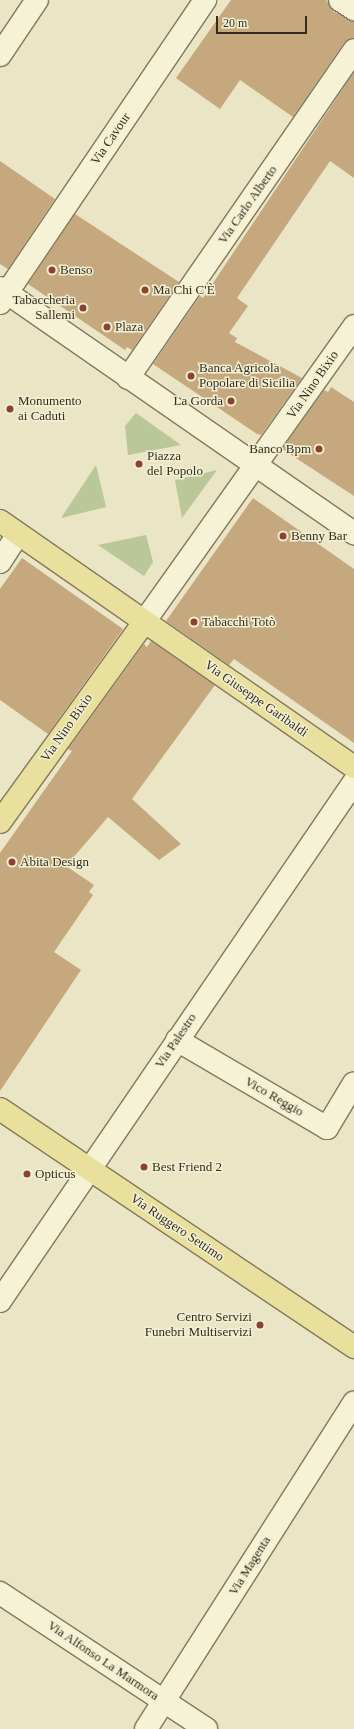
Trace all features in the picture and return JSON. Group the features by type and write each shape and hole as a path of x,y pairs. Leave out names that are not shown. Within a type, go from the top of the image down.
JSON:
{"main road":[{"name":"Via Giuseppe Garibaldi","path":"0,521 9,548 145,629 354,767"},
{"name":"Via Nino Bixio","path":"0,822 145,629"},
{"name":"Via Ruggero Settimo","path":"0,1109 354,1348"}],"street":[{"path":"0,55 37,0"},
{"name":"Via Cavour","path":"6,290 205,0"},
{"path":"340,0 354,10"},
{"name":"Via Carlo Alberto","path":"128,378 354,50"},
{"path":"6,290 262,472 354,533"},
{"name":"Via Nino Bixio","path":"145,629 262,472 272,444 354,326"},
{"name":"Via Palestro","path":"0,1301 354,782"},
{"name":"Vico Reggio","path":"177,1040 327,1128 354,1083"},
{"name":"Via Magenta","path":"146,1729 354,1403"},
{"name":"Via Alfonso La Marmora","path":"0,1593 206,1729"}],"green space":[{"path":"136,413 181,445 128,455 125,426"},
{"path":"96,465 106,507 61,518"},
{"path":"217,470 182,518 175,480"},
{"path":"146,535 153,562 144,576 98,545"}],"building":[{"path":"231,0 326,0 333,11 354,21 354,38 344,43 293,117 240,80 220,109 176,78"},
{"path":"354,72 354,178 330,161 237,298 248,306 229,333 237,338 235,342 302,378 261,435 257,434 153,364 200,296 203,298"},
{"path":"0,161 55,199 8,269 0,264"},
{"path":"75,214 179,282 132,350 127,347 125,350 28,284"},
{"path":"331,387 354,402 354,496 282,449 324,390 328,392"},
{"path":"253,498 354,569 354,743 234,659 229,665 166,621"},
{"path":"22,558 123,629 48,734 0,700 0,589"},
{"path":"151,641 215,685 132,799 181,844 159,860 108,817 66,866 94,885 89,892 93,895 54,952 81,970 0,1091 0,853 72,751 68,749 144,644 147,647"}],"place":[{"name":"Benso","path":"52,270"},
{"name":"Ma Chi C'È","path":"145,290"},
{"name":"Tabaccheria Sallemi","path":"83,308"},
{"name":"Plaza","path":"107,327"},
{"name":"Banca Agricola Popolare di Sicilia","path":"191,376"},
{"name":"La Gorda","path":"231,401"},
{"name":"Monumento ai Caduti","path":"10,409"},
{"name":"Banco Bpm","path":"319,449"},
{"name":"Piazza del Popolo","path":"139,464"},
{"name":"Benny Bar","path":"283,536"},
{"name":"Tabacchi Totò","path":"194,622"},
{"name":"Abita Design","path":"12,862"},
{"name":"Best Friend 2","path":"144,1167"},
{"name":"Opticus","path":"27,1174"},
{"name":"Centro Servizi Funebri Multiservizi","path":"260,1325"}]}
